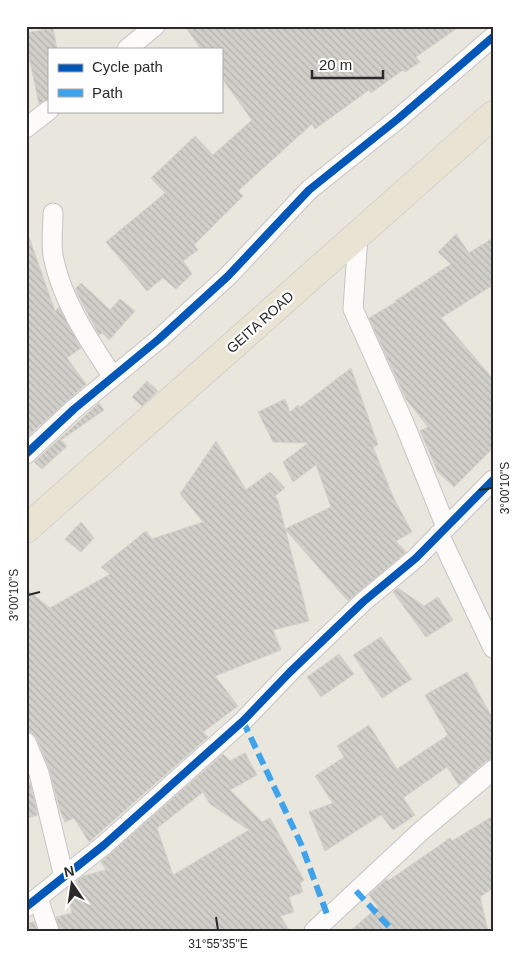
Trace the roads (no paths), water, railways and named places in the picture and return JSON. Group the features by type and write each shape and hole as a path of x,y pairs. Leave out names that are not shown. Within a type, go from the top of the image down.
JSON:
{"highway":[{"name":"GEITA ROAD","path":"26,529 493,115"}],"street":[{"path":"128,48 154,26"},
{"path":"26,454 74,409 159,339 228,276 309,190 399,118 493,37"},
{"path":"26,128 48,111"},
{"path":"53,213 53,254 64,295 113,377"},
{"path":"358,236 353,309 404,424 443,531 493,648"},
{"path":"49,931 32,902 104,845 243,721 290,672 363,602 416,558 493,480"},
{"path":"26,742 39,773 64,877"},
{"path":"314,931 420,832 493,770"}]}
